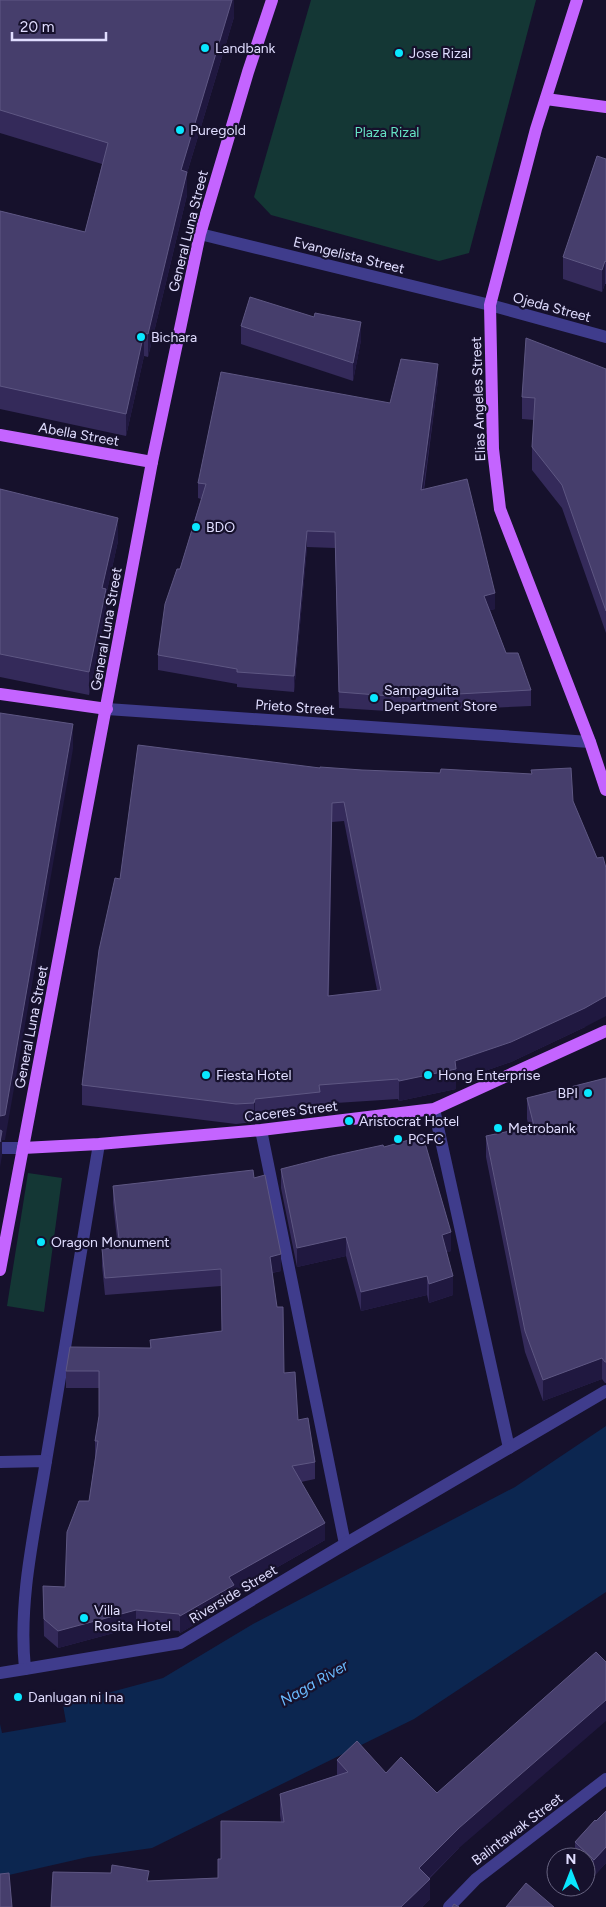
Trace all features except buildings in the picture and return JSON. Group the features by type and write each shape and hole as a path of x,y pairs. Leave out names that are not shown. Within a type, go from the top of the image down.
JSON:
{"main road":[{"name":"General Luna Street","path":"0,1270 152,462 200,234 248,72 272,0"},
{"name":"Elias Angeles Street","path":"578,0 536,129 490,305 493,449 500,509 590,742 606,790"},
{"path":"546,99 606,107"},
{"name":"Abella Street","path":"0,435 152,462"},
{"name":"Prieto Street","path":"0,694 106,709"},
{"name":"Caceres Street","path":"23,1148 99,1144 261,1130 434,1109 606,1031"}],"street":[{"name":"Evangelista Street","path":"200,234 490,305"},
{"name":"Ojeda Street","path":"490,305 606,337"},
{"name":"Prieto Street","path":"106,709 590,742"},
{"path":"434,1109 508,1448"},
{"path":"261,1130 344,1544"},
{"path":"24,1669 22,1640 24,1601 99,1144"},
{"path":"3,1148 23,1148"},
{"name":"Riverside Street","path":"0,1673 180,1643 344,1544 606,1391"},
{"path":"0,1462 46,1461"},
{"name":"Balintawak Street","path":"449,1907 476,1880 606,1779"}],"green space":[{"name":"Plaza Rizal","path":"311,0 536,0 469,253 439,261 271,215 254,197"},
{"path":"28,1173 62,1178 44,1312 7,1306"}],"water":[{"name":"Naga River","path":"606,1426 606,1592 414,1719 152,1848 88,1857 0,1877 0,1724 2,1733 66,1722 63,1705 163,1678 253,1624 515,1487"}],"place":[{"name":"Landbank","path":"205,48"},
{"name":"Jose Rizal","path":"399,53"},
{"name":"Puregold","path":"180,130"},
{"name":"Bichara","path":"141,337"},
{"name":"BDO","path":"196,527"},
{"name":"Sampaguita Department Store","path":"374,698"},
{"name":"Fiesta Hotel","path":"206,1075"},
{"name":"Hong Enterprise","path":"428,1075"},
{"name":"BPI","path":"588,1093"},
{"name":"Aristocrat Hotel","path":"349,1121"},
{"name":"Metrobank","path":"498,1128"},
{"name":"PCFC","path":"398,1139"},
{"name":"Oragon Monument","path":"41,1242"},
{"name":"Villa Rosita Hotel","path":"84,1618"},
{"name":"Danlugan ni Ina","path":"18,1697"}]}
